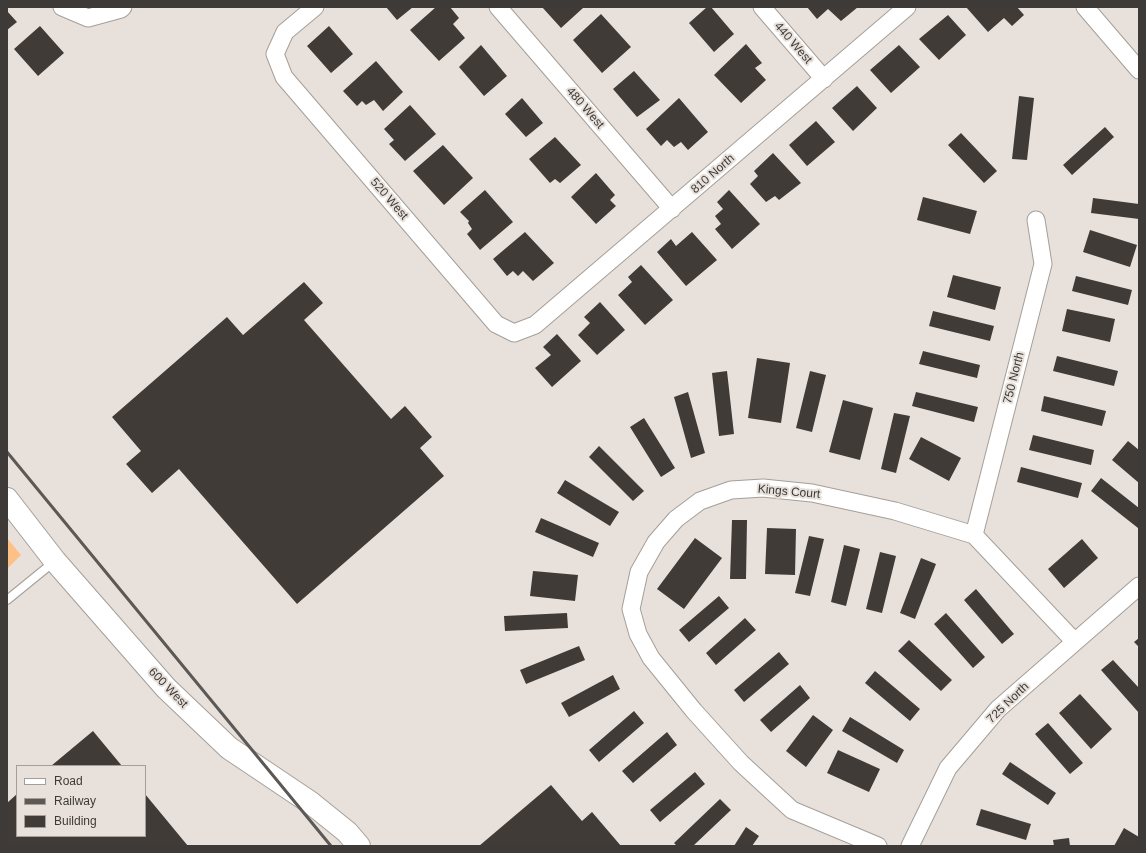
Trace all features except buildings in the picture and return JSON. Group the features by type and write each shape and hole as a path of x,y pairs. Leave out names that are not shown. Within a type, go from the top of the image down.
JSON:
{"main road":[{"name":"600 West","path":"7,499 56,561 166,688 229,748 310,803 347,832 359,846"}],"street":[{"path":"62,7 88,18 121,9 123,7"},
{"name":"520 West","path":"316,7 286,32 275,54 284,77 496,324 514,333"},
{"name":"480 West","path":"498,7 672,209"},
{"name":"440 West","path":"762,7 824,79"},
{"name":"810 North","path":"514,333 535,325 908,7"},
{"path":"1085,7 1139,70"},
{"name":"750 North","path":"974,535 1043,264 1036,220"},
{"name":"Kings Court","path":"878,846 792,810 741,763 694,711 651,658 638,634 631,609 639,572 656,542 676,519 700,501 731,490 763,488 812,493 895,511 974,535 1075,642"},
{"name":"725 North","path":"910,846 948,768 998,709 1139,586"}],"lane":[{"path":"7,600 56,561"}],"shaded area":[{"path":"7,538 21,555 7,569"}],"railway":[{"path":"7,452 331,846"}]}
